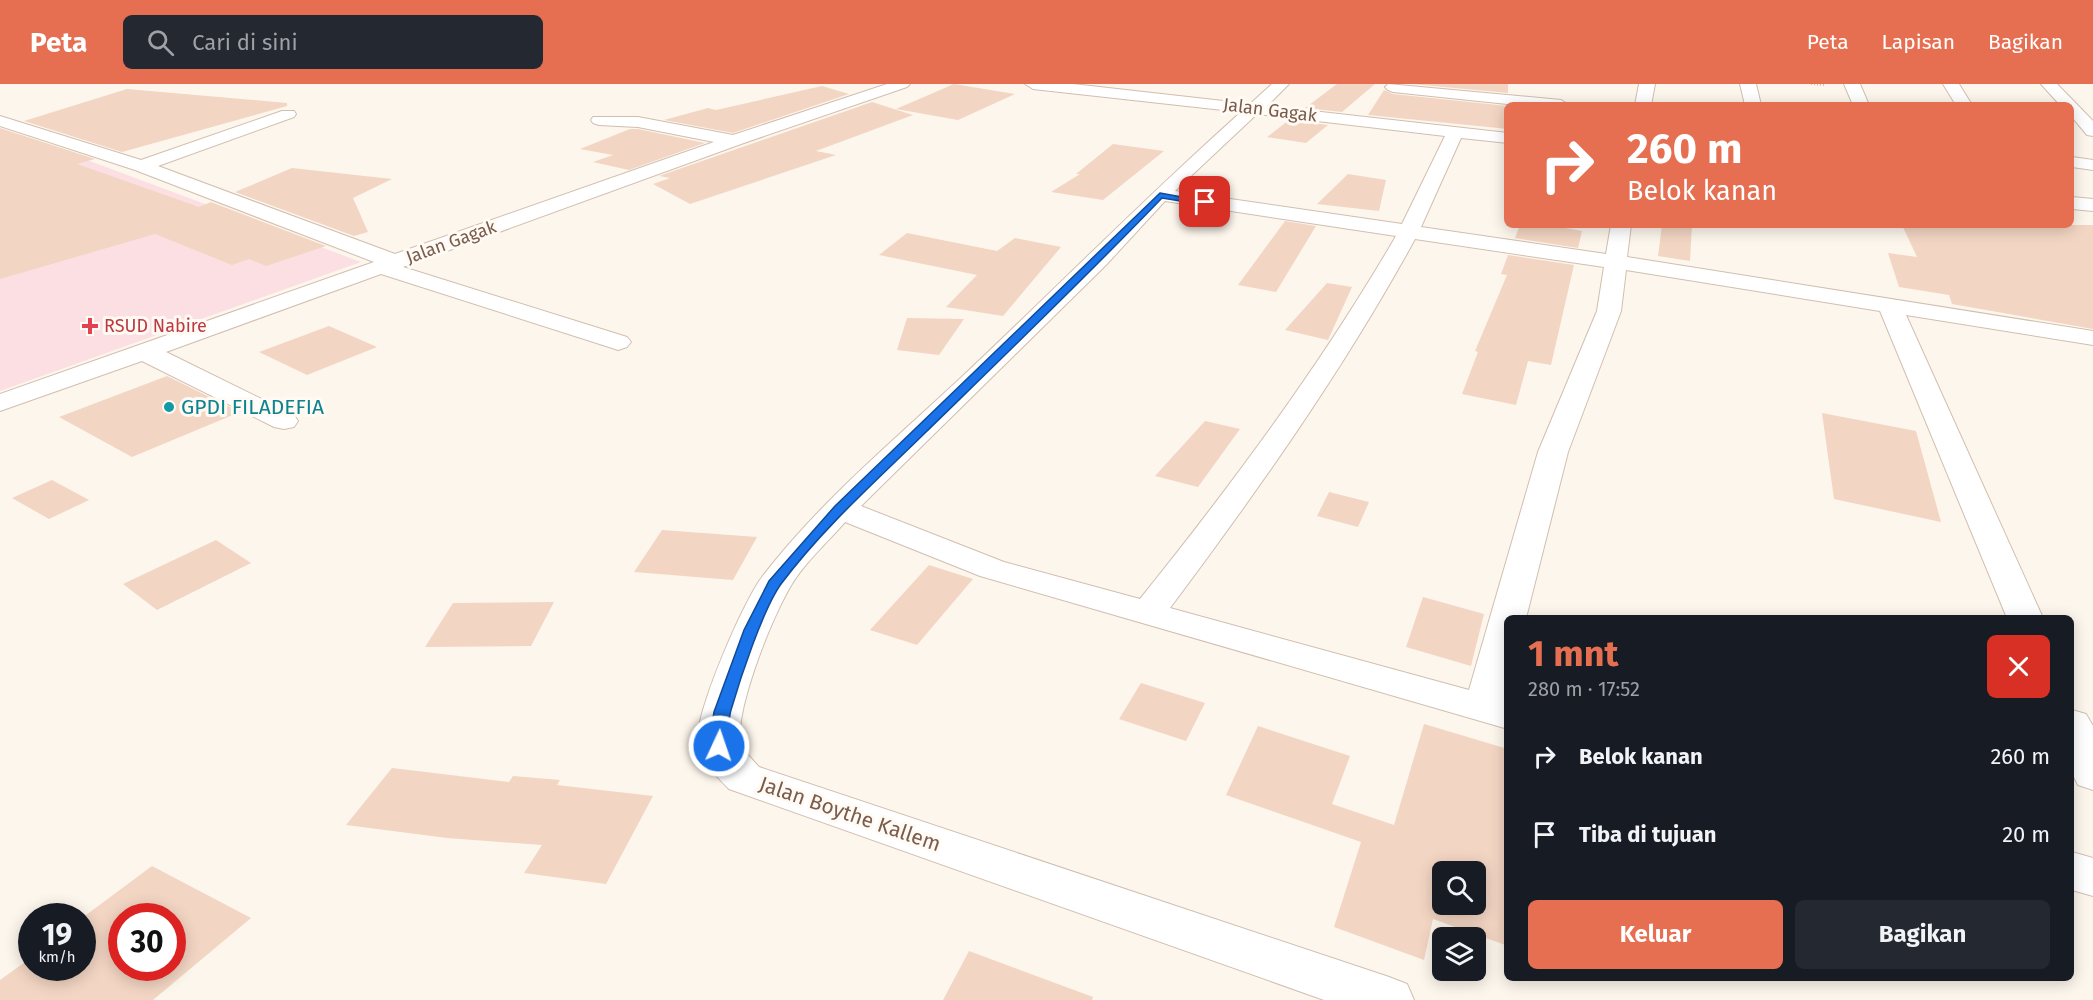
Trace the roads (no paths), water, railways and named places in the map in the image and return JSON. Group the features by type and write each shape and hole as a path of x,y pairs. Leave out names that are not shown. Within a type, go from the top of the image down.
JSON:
{"street":[{"name":"Jalan Gagak","path":"0,403 735,140 902,84"},
{"name":"Jalan Gagak","path":"1033,84 1504,138"},
{"name":"Jalan Boythe Kallem","path":"1281,84 1252,108 1160,195 1098,260 840,509 774,584 752,630 722,712 718,735 719,746 728,763 744,778 1389,1000"},
{"path":"1543,102 1550,84"},
{"path":"1644,102 1647,84"},
{"path":"1748,84 1752,102"},
{"path":"1852,84 1860,102"},
{"path":"1951,84 1962,102"},
{"path":"2049,84 2066,102"},
{"path":"1393,87 1449,88 1537,102"},
{"path":"2074,110 2093,131"},
{"path":"141,166 288,114"},
{"path":"599,120 638,122 735,140"},
{"path":"0,121 141,166 388,264 618,342"},
{"path":"1147,614 1255,475 1379,284 1408,233 1455,132"},
{"path":"2074,162 2093,165"},
{"path":"1160,195 1615,262 2093,338"},
{"path":"2074,202 2093,205"},
{"path":"1516,615 1553,452 1609,311 1621,228"},
{"path":"1889,305 2024,615"},
{"path":"145,352 284,421"},
{"path":"840,509 992,569 1495,711 1504,671"},
{"path":"2074,729 2093,774"},
{"path":"2074,872 2093,877"}],"place":[{"name":"RSUD Nabire","path":"90,326"},
{"name":"GPDI FILADEFIA","path":"169,407"}]}
